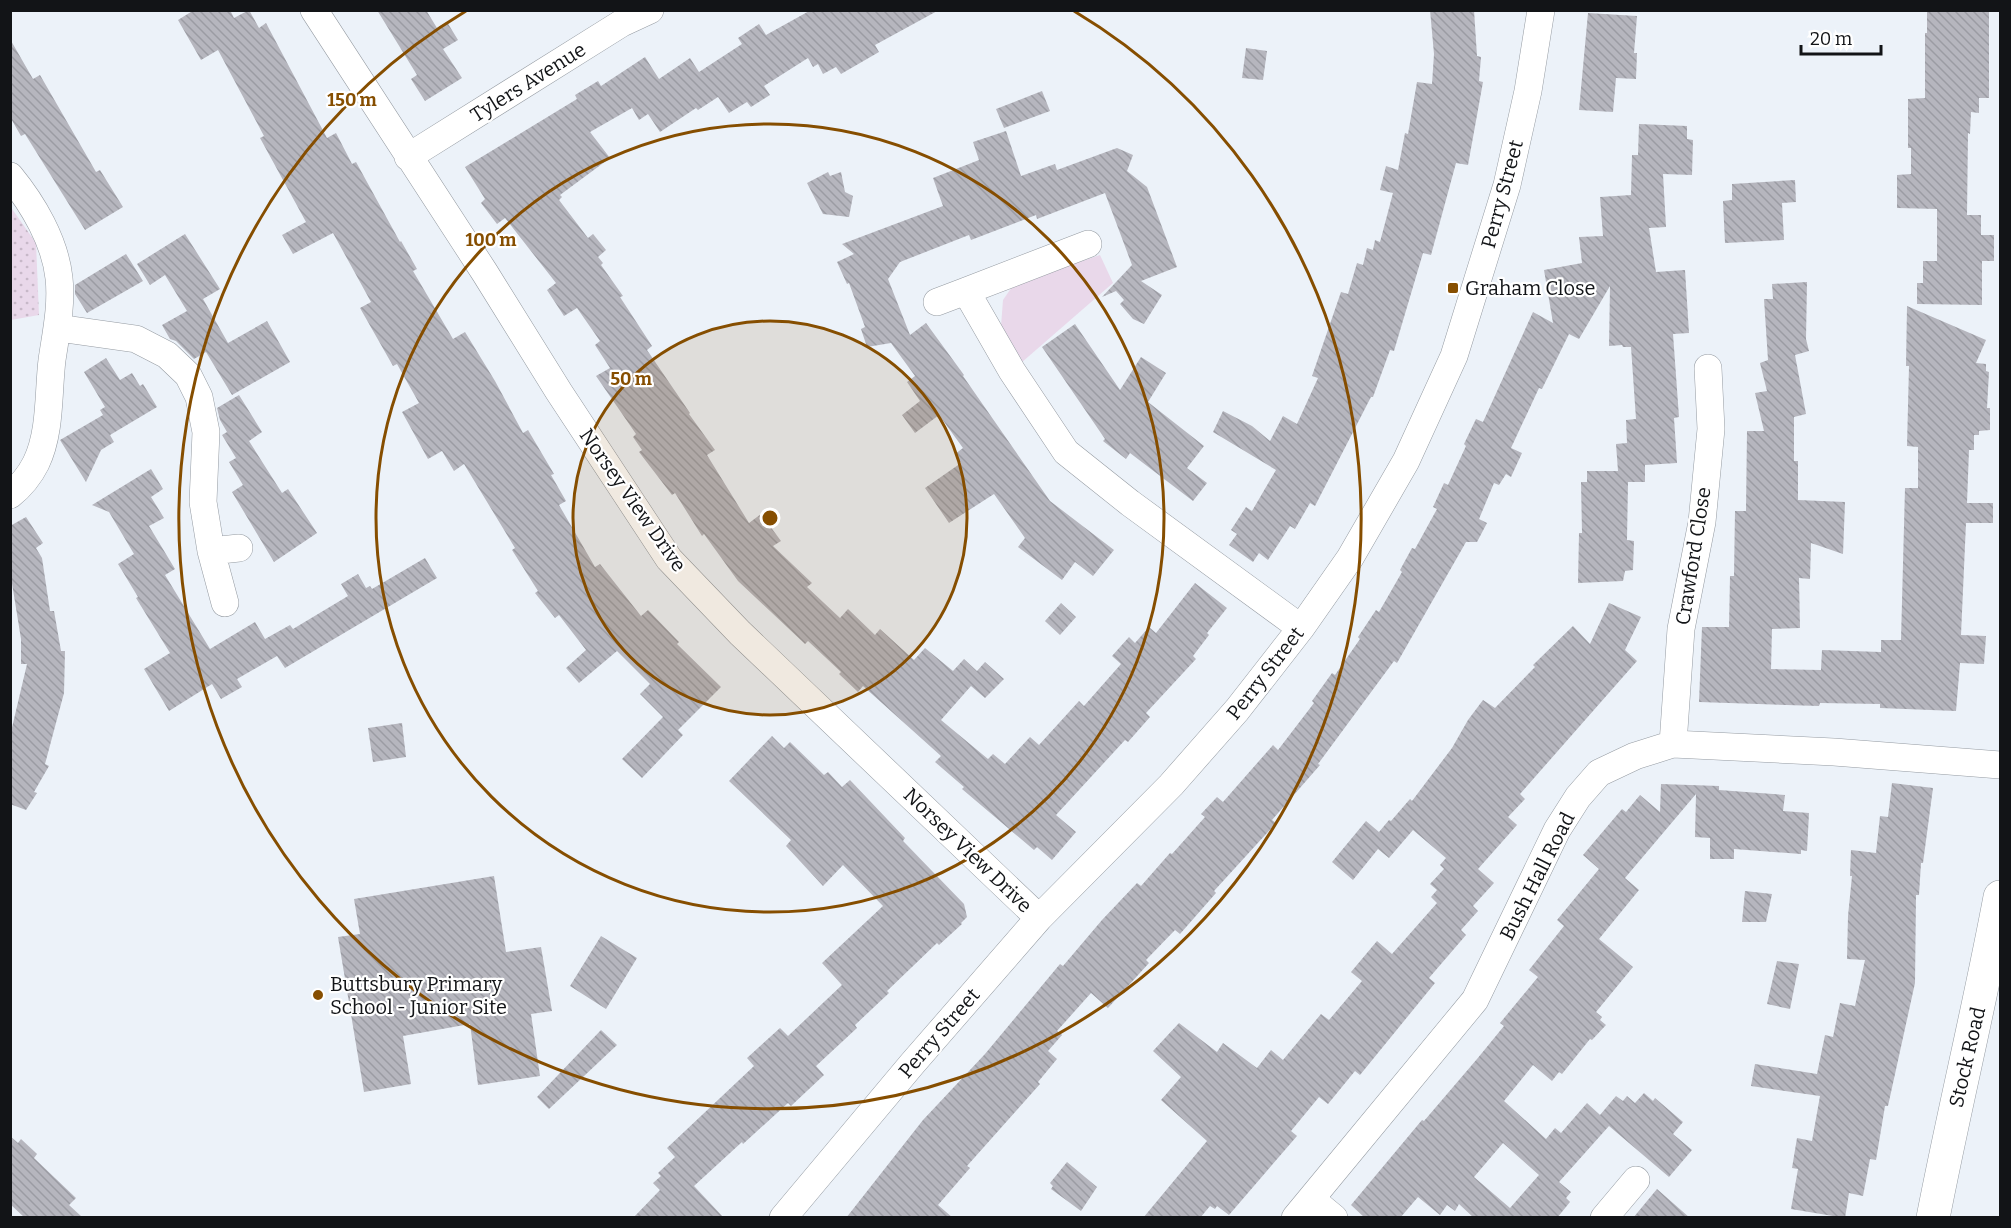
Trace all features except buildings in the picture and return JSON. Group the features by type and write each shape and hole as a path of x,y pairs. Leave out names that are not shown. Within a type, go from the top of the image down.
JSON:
{"main road":[{"name":"Stock Road","path":"1932,1218 2001,897"}],"street":[{"name":"Norsey View Drive","path":"314,10 669,559 740,633 1039,918"},
{"name":"Tylers Avenue","path":"408,157 622,23 650,10"},
{"name":"Perry Street","path":"783,1218 912,1064 1039,918 1171,785 1238,710 1301,628 1350,558 1406,461 1454,356 1508,185 1528,91 1540,10"},
{"path":"10,176 22,190 50,240 59,278 58,328 52,359 46,433 36,463 19,488 10,495"},
{"path":"937,302 1088,244"},
{"path":"966,291 1012,371 1066,452 1130,503 1301,628"},
{"path":"58,328 136,339 167,355 188,375 200,397 206,432 203,502 211,551 225,603"},
{"name":"Crawford Close","path":"1673,744 1681,628 1702,522 1711,429 1708,368"},
{"path":"211,551 239,548"},
{"name":"Bush Hall Road","path":"1303,1208 1474,1000 1557,830 1578,797 1599,773 1635,756 1673,744 1834,752 2001,765"},
{"path":"1604,1218 1636,1180"},
{"path":"1303,1208 1334,1218"}],"shaded area":[{"path":"10,206 36,243 39,315 11,320"},
{"path":"1100,255 1113,283 1021,363 1001,326 1003,300 1014,284"}],"place":[{"name":"Graham Close","path":"1453,288"},
{"name":"Buttsbury Primary School - Junior Site","path":"318,995"}]}
